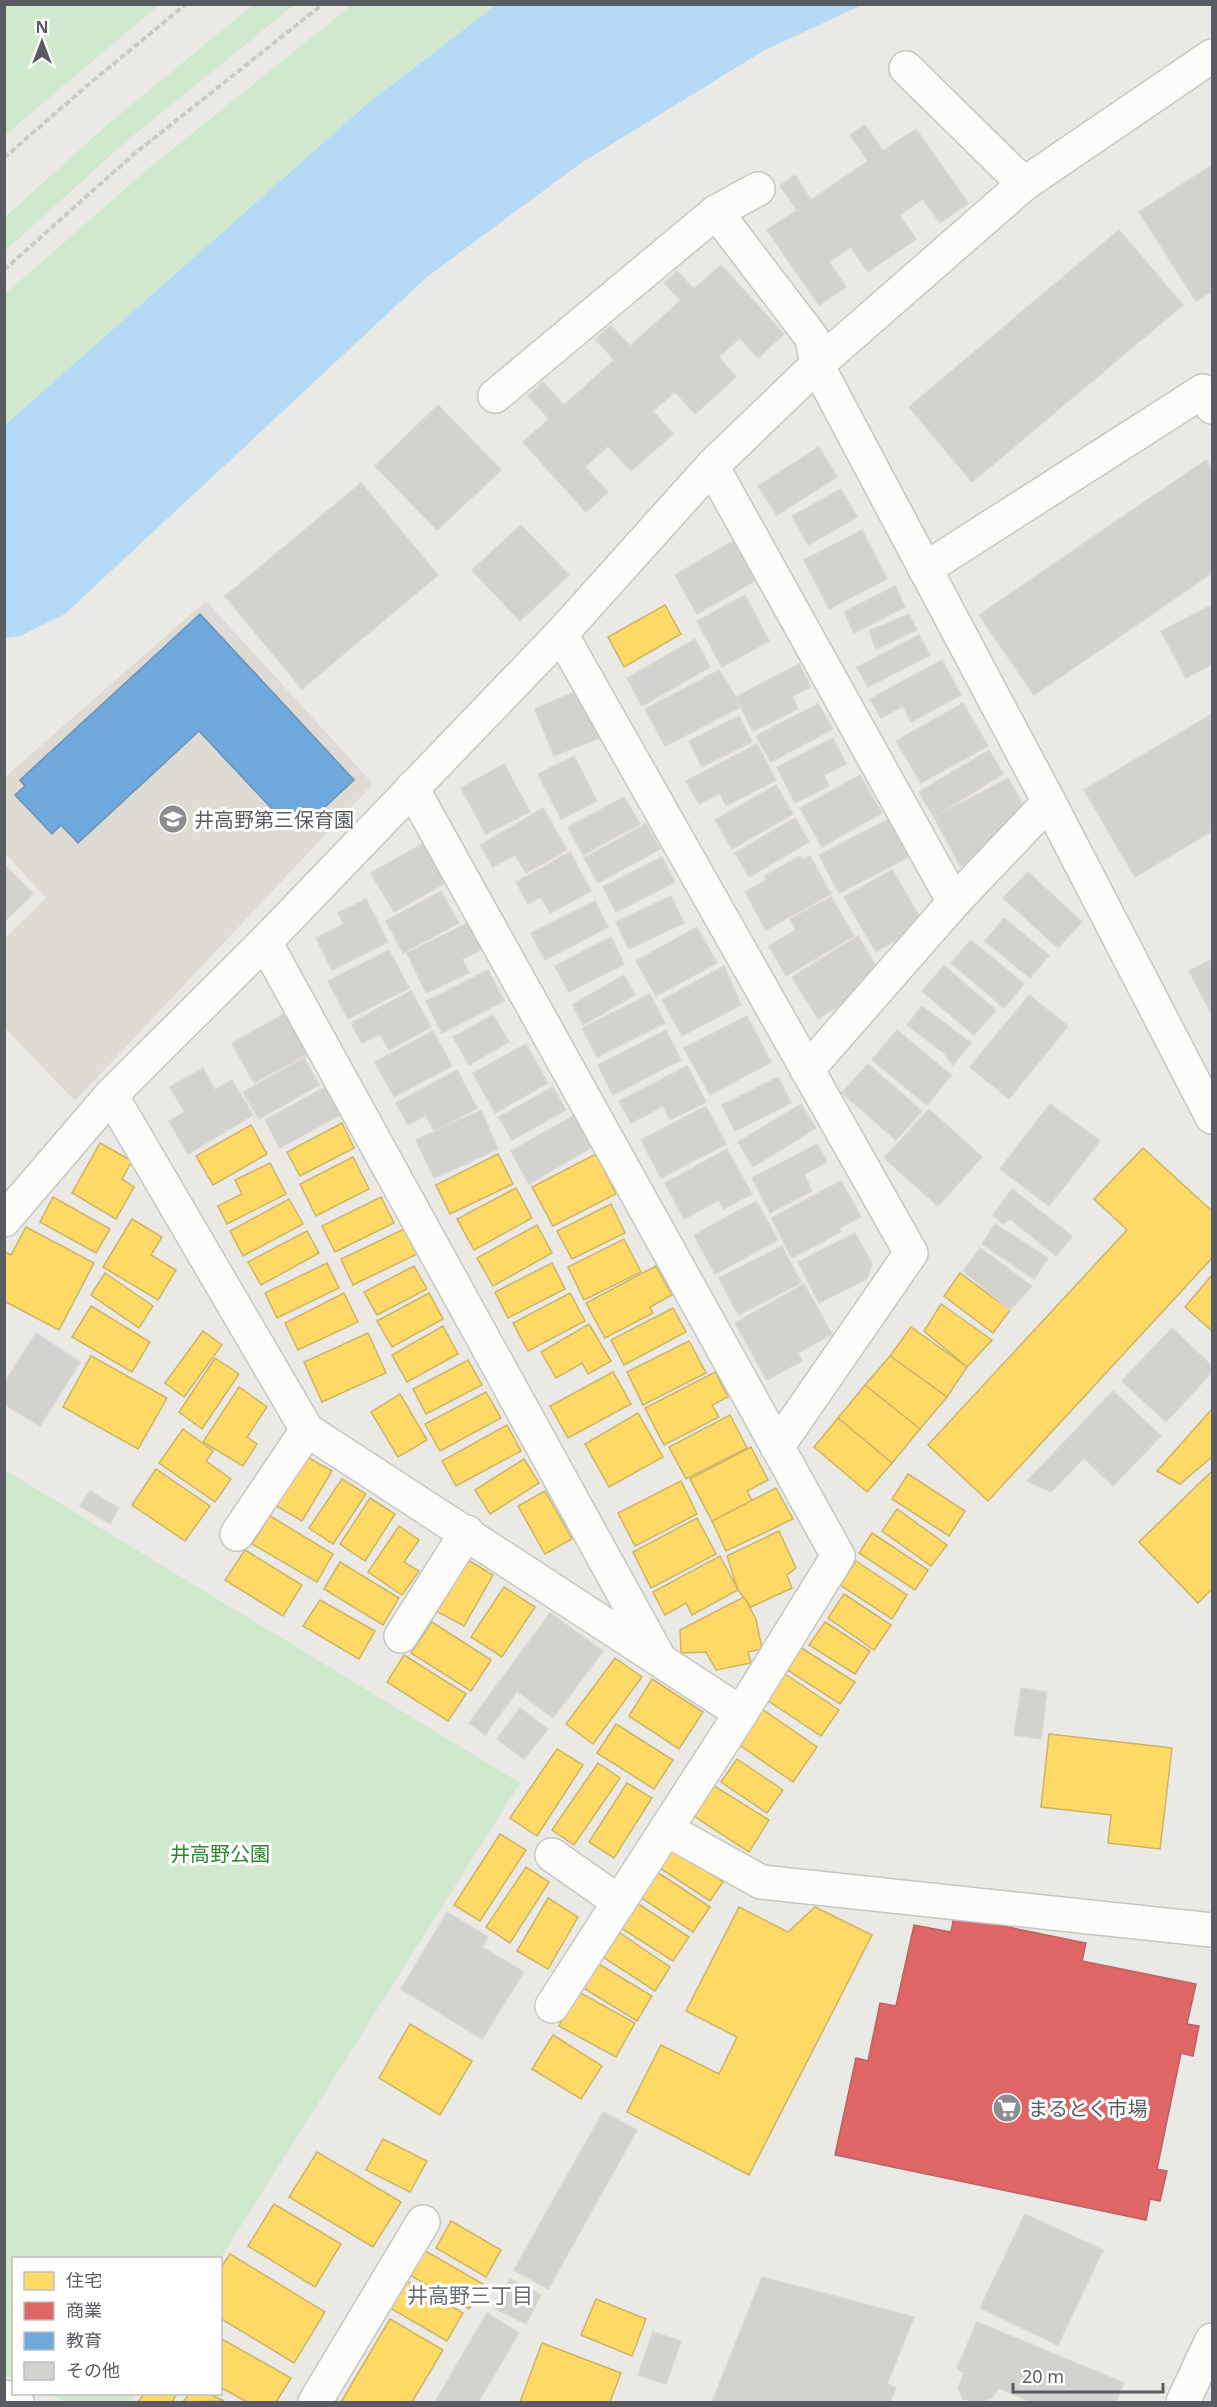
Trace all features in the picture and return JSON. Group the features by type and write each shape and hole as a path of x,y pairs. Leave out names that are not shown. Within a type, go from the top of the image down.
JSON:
{"street":[{"path":"4,1220 111,1095 265,942 561,634 712,466 817,365 1024,183 1212,56"},
{"path":"906,68 1024,183"},
{"path":"495,396 717,212 758,189"},
{"path":"717,212 812,338 817,365 1050,802 1212,1117"},
{"path":"925,569 1203,391 1212,407"},
{"path":"712,466 954,902"},
{"path":"561,634 911,1254 777,1447"},
{"path":"412,788 838,1556 741,1713 552,2006"},
{"path":"807,1070 954,902 1050,802"},
{"path":"265,942 662,1662"},
{"path":"111,1095 307,1430 741,1713"},
{"path":"237,1534 307,1430"},
{"path":"401,1636 466,1532"},
{"path":"666,1829 761,1882 1212,1930"},
{"path":"552,1855 619,1902"},
{"path":"315,2403 423,2222"},
{"path":"1183,2403 1209,2355"},
{"path":"4,2397 17,2403"}],"path":[{"path":"4,158 186,4"},
{"path":"4,270 134,154 323,4"}],"shaded area":[{"name":"井高野第三保育園","path":"206,601 373,784 75,1101 5,1028 5,938 46,898 5,853 5,777"}],"green space":[{"path":"5,4 159,4 159,5 5,135"},
{"path":"253,5 294,5 123,144 5,251 5,217 107,125"},
{"path":"352,5 496,5 367,104 5,425 4,295 148,169"},
{"name":"井高野公園","path":"5,1470 520,1783 221,2257 12,2257 12,2378 4,2374"},
{"path":"50,2395 135,2395 130,2402 67,2402"}],"water":[{"path":"496,5 862,5 765,50 581,163 427,277 65,614 20,636 5,638 5,425 367,104"}],"building: 住宅":[{"path":"665,605 681,634 624,667 608,637"},
{"path":"342,1123 354,1148 300,1176 287,1152"},
{"path":"251,1125 267,1154 213,1185 196,1156"},
{"path":"100,1143 132,1161 122,1179 134,1187 116,1219 72,1193"},
{"path":"1143,1148 1212,1211 1212,1258 988,1501 928,1445 1127,1230 1094,1199"},
{"path":"498,1154 513,1184 450,1214 436,1185"},
{"path":"596,1154 616,1194 553,1226 532,1187"},
{"path":"353,1157 369,1189 316,1216 300,1184"},
{"path":"270,1163 286,1194 227,1224 218,1206 242,1194 235,1180"},
{"path":"516,1188 532,1218 474,1250 457,1219"},
{"path":"53,1197 110,1229 96,1253 40,1222"},
{"path":"381,1197 394,1223 335,1252 322,1226"},
{"path":"289,1199 303,1224 243,1256 230,1231"},
{"path":"611,1204 625,1233 572,1259 557,1231"},
{"path":"132,1219 162,1237 151,1255 176,1270 158,1300 103,1267"},
{"path":"537,1225 552,1253 493,1286 477,1258"},
{"path":"26,1227 94,1263 59,1330 4,1301 4,1252 11,1255"},
{"path":"404,1229 417,1254 353,1285 341,1259"},
{"path":"307,1231 319,1253 261,1285 248,1262"},
{"path":"624,1239 641,1272 584,1300 568,1267"},
{"path":"327,1263 339,1288 277,1318 265,1293"},
{"path":"552,1263 565,1289 508,1318 495,1292"},
{"path":"414,1266 427,1289 377,1315 364,1292"},
{"path":"656,1266 672,1295 650,1307 653,1313 605,1338 586,1303"},
{"path":"105,1273 153,1306 139,1328 91,1295"},
{"path":"960,1273 1010,1310 993,1333 944,1296"},
{"path":"1212,1275 1212,1331 1185,1307"},
{"path":"344,1293 358,1322 298,1350 285,1323"},
{"path":"429,1293 443,1319 392,1347 377,1321"},
{"path":"570,1293 585,1321 528,1351 513,1323"},
{"path":"941,1304 992,1340 967,1367 924,1331"},
{"path":"91,1306 150,1342 132,1372 72,1337"},
{"path":"673,1308 686,1332 624,1365 611,1340"},
{"path":"589,1324 611,1361 588,1374 582,1363 556,1378 541,1352"},
{"path":"443,1326 458,1354 407,1382 392,1355"},
{"path":"911,1327 967,1367 947,1397 890,1356"},
{"path":"203,1331 222,1345 184,1397 165,1383"},
{"path":"368,1333 386,1373 322,1402 304,1362"},
{"path":"689,1341 706,1373 643,1405 627,1372"},
{"path":"91,1356 167,1398 138,1449 63,1407"},
{"path":"890,1356 947,1397 920,1429 865,1385"},
{"path":"215,1358 239,1374 202,1429 179,1412"},
{"path":"468,1360 482,1385 426,1414 413,1389"},
{"path":"613,1372 631,1404 568,1438 550,1406"},
{"path":"715,1372 728,1397 712,1405 719,1417 664,1445 645,1408"},
{"path":"865,1385 920,1429 892,1463 838,1418"},
{"path":"239,1387 267,1407 247,1437 257,1444 243,1466 203,1442"},
{"path":"486,1392 501,1418 440,1451 425,1424"},
{"path":"400,1394 427,1440 398,1457 371,1412"},
{"path":"1212,1409 1212,1457 1180,1484 1157,1471"},
{"path":"638,1413 663,1457 609,1487 585,1444"},
{"path":"730,1415 747,1448 686,1479 669,1447"},
{"path":"838,1418 892,1463 867,1492 814,1447"},
{"path":"507,1425 521,1451 456,1486 442,1461"},
{"path":"183,1429 213,1451 206,1461 231,1479 215,1502 159,1463"},
{"path":"751,1447 768,1480 747,1491 752,1501 712,1521 690,1479"},
{"path":"302,1454 332,1471 302,1521 273,1504"},
{"path":"524,1459 539,1483 490,1514 475,1490"},
{"path":"156,1469 210,1506 185,1541 132,1505"},
{"path":"1212,1471 1212,1589 1198,1603 1139,1542"},
{"path":"908,1474 965,1511 949,1536 892,1499"},
{"path":"342,1479 366,1494 333,1544 309,1528"},
{"path":"681,1481 697,1514 635,1546 618,1513"},
{"path":"776,1488 793,1519 726,1551 712,1521"},
{"path":"545,1491 572,1539 545,1554 518,1506"},
{"path":"370,1498 395,1514 365,1561 340,1544"},
{"path":"897,1509 947,1545 931,1566 882,1531"},
{"path":"270,1516 333,1554 317,1582 252,1544"},
{"path":"697,1518 716,1554 651,1588 633,1552"},
{"path":"399,1526 419,1540 404,1562 419,1571 402,1595 368,1572"},
{"path":"779,1531 796,1568 787,1575 792,1588 751,1607 738,1590 727,1556"},
{"path":"872,1533 928,1570 915,1590 859,1553"},
{"path":"245,1550 302,1585 283,1616 225,1580"},
{"path":"720,1556 738,1590 692,1615 686,1603 665,1615 653,1592"},
{"path":"465,1558 493,1575 464,1626 434,1610"},
{"path":"856,1561 907,1595 892,1619 840,1585"},
{"path":"340,1562 399,1598 383,1625 324,1589"},
{"path":"504,1587 535,1607 502,1657 471,1637"},
{"path":"844,1594 891,1625 874,1650 828,1618"},
{"path":"744,1597 756,1619 762,1649 748,1652 751,1663 716,1670 706,1652 681,1653 680,1630"},
{"path":"320,1600 375,1631 359,1659 303,1626"},
{"path":"432,1622 491,1660 471,1691 411,1653"},
{"path":"825,1622 870,1651 855,1674 809,1645"},
{"path":"800,1647 855,1682 840,1704 786,1669"},
{"path":"404,1655 466,1694 448,1721 387,1682"},
{"path":"615,1658 642,1677 593,1744 566,1724"},
{"path":"785,1674 839,1710 821,1736 767,1700"},
{"path":"652,1679 703,1712 679,1749 629,1716"},
{"path":"762,1709 817,1747 793,1782 738,1744"},
{"path":"616,1724 673,1760 654,1789 597,1753"},
{"path":"1049,1734 1172,1748 1160,1849 1108,1843 1111,1815 1041,1807"},
{"path":"557,1749 583,1765 537,1836 510,1818"},
{"path":"737,1759 783,1790 767,1813 721,1782"},
{"path":"598,1763 620,1778 574,1845 552,1830"},
{"path":"627,1783 652,1798 614,1858 589,1842"},
{"path":"711,1784 769,1820 749,1852 692,1815"},
{"path":"500,1834 526,1850 480,1921 454,1905"},
{"path":"673,1848 723,1882 710,1901 660,1868"},
{"path":"526,1867 549,1882 510,1943 486,1927"},
{"path":"657,1872 710,1907 693,1932 640,1897"},
{"path":"548,1898 578,1917 548,1969 517,1951"},
{"path":"637,1903 689,1937 673,1961 621,1928"},
{"path":"739,1907 788,1932 815,1907 872,1935 749,2175 627,2112 661,2045 719,2074 737,2037 686,2011"},
{"path":"620,1933 670,1967 655,1991 603,1957"},
{"path":"597,1963 652,1996 637,2021 582,1987"},
{"path":"577,1991 635,2023 616,2057 559,2026"},
{"path":"410,2024 472,2061 440,2115 379,2078"},
{"path":"553,2035 602,2066 581,2099 532,2069"},
{"path":"383,2139 427,2161 410,2192 366,2170"},
{"path":"317,2152 401,2202 373,2247 289,2197"},
{"path":"274,2204 341,2244 315,2287 248,2246"},
{"path":"451,2221 501,2250 486,2277 436,2248"},
{"path":"422,2249 483,2284 469,2309 408,2274"},
{"path":"230,2254 325,2312 294,2363 222,2319 222,2266"},
{"path":"405,2280 463,2313 447,2341 390,2308"},
{"path":"596,2299 646,2319 632,2356 581,2335"},
{"path":"390,2319 443,2350 412,2402 341,2402"},
{"path":"222,2339 291,2378 276,2402 247,2402 222,2388"},
{"path":"542,2343 621,2373 610,2402 520,2402"},
{"path":"143,2395 176,2395 172,2402 138,2402"},
{"path":"188,2395 212,2395 224,2401 183,2402"}],"building: 商業":[{"name":"まるとく市場","path":"954,1916 1086,1943 1082,1961 1196,1984 1187,2024 1199,2026 1193,2056 1181,2053 1157,2169 1167,2171 1160,2201 1150,2199 1146,2220 835,2155 856,2058 868,2061 880,2003 896,2006 914,1925 951,1932"}],"building: 教育":[{"path":"200,614 354,780 309,822 300,813 287,825 199,731 78,843 61,825 52,834 15,795 25,786 20,780"}],"building: その他":[{"path":"865,125 883,151 916,129 968,203 940,223 923,199 899,215 916,239 868,272 851,247 829,262 846,287 819,305 767,230 797,210 780,186 795,175 811,200 868,161 850,135"},
{"path":"1212,165 1212,291 1196,301 1139,212"},
{"path":"1119,230 1183,305 972,482 909,407"},
{"path":"721,265 784,334 758,358 740,338 719,357 736,377 695,414 675,392 653,411 673,434 631,471 608,446 585,467 608,492 586,512 523,442 549,419 528,396 543,382 564,405 614,360 596,339 611,325 630,346 681,300 664,283 677,271 694,289"},
{"path":"438,405 501,470 437,530 375,466"},
{"path":"819,447 837,477 777,515 758,486"},
{"path":"1206,460 1212,469 1212,573 1034,695 979,615"},
{"path":"361,483 438,575 302,689 225,596"},
{"path":"841,489 857,517 808,545 792,516"},
{"path":"521,525 569,575 520,621 472,570"},
{"path":"862,530 887,579 829,609 804,560"},
{"path":"735,540 758,579 697,614 675,575"},
{"path":"895,586 905,607 854,633 844,612"},
{"path":"745,595 769,641 722,667 697,621"},
{"path":"1212,605 1212,664 1186,678 1161,631"},
{"path":"909,614 917,630 876,649 869,631"},
{"path":"919,635 930,655 868,687 857,667"},
{"path":"695,639 710,667 642,706 627,678"},
{"path":"942,660 961,695 911,722 903,706 881,718 870,699"},
{"path":"799,664 811,687 792,696 798,709 753,731 736,697"},
{"path":"719,670 736,697 739,708 665,746 645,709"},
{"path":"579,690 599,738 554,756 535,709"},
{"path":"963,703 988,746 921,783 896,741"},
{"path":"818,704 833,729 771,762 756,736"},
{"path":"1212,714 1212,831 1135,877 1084,790"},
{"path":"739,716 752,742 702,767 689,741"},
{"path":"833,738 846,764 824,775 829,786 795,803 777,767"},
{"path":"757,744 776,780 726,806 720,793 699,804 686,781"},
{"path":"989,750 1003,774 934,817 919,792"},
{"path":"574,756 597,801 561,819 538,774"},
{"path":"504,764 530,812 486,834 461,788"},
{"path":"860,775 882,813 822,847 800,808"},
{"path":"1008,778 1030,818 1008,842 960,866 934,817"},
{"path":"776,785 793,814 732,849 715,820"},
{"path":"624,797 640,824 583,855 568,827"},
{"path":"543,808 567,850 526,873 515,855 493,867 480,845"},
{"path":"795,818 809,842 749,877 735,853"},
{"path":"889,819 909,857 839,893 819,855"},
{"path":"646,824 660,849 598,883 584,858"},
{"path":"424,843 447,882 394,912 371,873"},
{"path":"570,852 591,891 550,913 541,897 528,904 516,882"},
{"path":"800,856 802,860 810,856 831,894 766,930 745,892 766,880 764,876"},
{"path":"662,857 675,882 616,912 603,887"},
{"path":"4,864 33,894 4,922"},
{"path":"892,870 924,924 876,952 844,897"},
{"path":"1028,872 1082,922 1058,948 1003,898"},
{"path":"441,891 459,923 403,953 386,921"},
{"path":"671,896 684,923 629,949 616,922"},
{"path":"831,897 854,936 786,976 769,946 796,930 790,919"},
{"path":"366,899 388,942 332,970 316,938 344,924 338,913"},
{"path":"595,901 608,927 545,960 531,933"},
{"path":"1004,918 1049,955 1030,978 985,941"},
{"path":"468,923 481,950 462,959 469,973 426,993 407,953"},
{"path":"697,927 717,963 656,996 636,961"},
{"path":"858,936 883,978 818,1019 792,977"},
{"path":"611,937 624,964 569,992 555,966"},
{"path":"971,940 1024,984 1004,1008 951,963"},
{"path":"389,950 409,988 348,1019 328,981"},
{"path":"1212,959 1212,1015 1189,971"},
{"path":"724,966 741,1005 682,1036 662,1000"},
{"path":"944,966 996,1010 974,1035 922,991"},
{"path":"488,970 504,1001 442,1033 426,1001"},
{"path":"624,975 635,995 583,1025 572,1005"},
{"path":"411,991 431,1027 389,1050 380,1034 362,1043 351,1023"},
{"path":"650,994 665,1023 597,1057 582,1028"},
{"path":"1029,995 1068,1026 1009,1099 970,1067"},
{"path":"922,1006 971,1043 953,1065 944,1053 907,1025"},
{"path":"286,1013 308,1054 254,1083 232,1043"},
{"path":"493,1015 509,1042 469,1065 453,1037"},
{"path":"747,1016 771,1062 710,1095 684,1048"},
{"path":"666,1030 681,1060 613,1095 598,1065"},
{"path":"897,1030 951,1075 927,1105 872,1060"},
{"path":"433,1031 452,1066 394,1097 375,1062"},
{"path":"526,1044 548,1083 495,1113 473,1073"},
{"path":"304,1058 319,1085 259,1119 243,1092"},
{"path":"868,1064 922,1111 896,1140 842,1093"},
{"path":"687,1066 706,1102 670,1120 663,1106 631,1123 619,1101"},
{"path":"203,1068 215,1090 232,1080 253,1115 188,1154 169,1121 185,1112 170,1087"},
{"path":"457,1070 477,1108 434,1131 426,1115 408,1125 396,1103"},
{"path":"778,1077 791,1103 735,1131 722,1105"},
{"path":"327,1086 342,1114 280,1148 265,1120"},
{"path":"553,1087 566,1110 512,1140 499,1117"},
{"path":"801,1104 816,1128 753,1167 738,1142"},
{"path":"1050,1104 1100,1141 1049,1206 1000,1169"},
{"path":"706,1106 726,1144 661,1178 641,1140"},
{"path":"929,1109 982,1157 938,1206 884,1158"},
{"path":"481,1110 498,1149 434,1178 416,1140"},
{"path":"578,1113 596,1145 529,1184 511,1151"},
{"path":"817,1144 827,1162 804,1174 812,1191 770,1213 752,1178"},
{"path":"727,1149 752,1194 723,1209 719,1200 684,1219 665,1183"},
{"path":"841,1181 861,1217 839,1228 841,1232 792,1258 771,1218"},
{"path":"1012,1189 1072,1236 1056,1256 1010,1219 1003,1224 993,1215"},
{"path":"756,1201 778,1240 715,1274 694,1235"},
{"path":"995,1224 1048,1258 1034,1279 982,1244"},
{"path":"855,1233 872,1264 867,1279 819,1303 798,1262"},
{"path":"782,1246 801,1283 738,1315 719,1278"},
{"path":"980,1248 1032,1286 1010,1310 963,1271"},
{"path":"804,1284 832,1334 798,1353 802,1361 767,1380 735,1323"},
{"path":"1172,1328 1212,1366 1212,1372 1166,1422 1122,1381"},
{"path":"36,1333 80,1362 40,1426 4,1404 4,1383"},
{"path":"1113,1391 1161,1436 1113,1486 1084,1458 1051,1492 1027,1481"},
{"path":"90,1491 119,1508 110,1524 80,1506"},
{"path":"550,1613 603,1651 553,1718 517,1691 485,1735 469,1723"},
{"path":"1021,1688 1047,1692 1041,1739 1014,1735"},
{"path":"520,1708 548,1729 524,1759 497,1739"},
{"path":"447,1912 488,1937 482,1947 524,1972 482,2039 401,1989"},
{"path":"603,2112 637,2130 548,2289 514,2270"},
{"path":"1025,2214 1103,2250 1058,2345 980,2308"},
{"path":"762,2277 914,2317 887,2384 896,2388 890,2402 712,2402"},
{"path":"510,2279 541,2295 526,2324 494,2308"},
{"path":"487,2313 519,2333 478,2402 435,2402"},
{"path":"977,2322 1124,2383 1116,2402 1031,2402 999,2388 991,2398 979,2402 963,2399 958,2388 964,2373 957,2368"},
{"path":"653,2332 681,2341 666,2384 638,2375"}],"place":[{"name":"井高野第三保育園","path":"173,819"},
{"name":"まるとく市場","path":"1007,2108"}],"district":[{"name":"井高野三丁目","path":"470,2295"}]}
